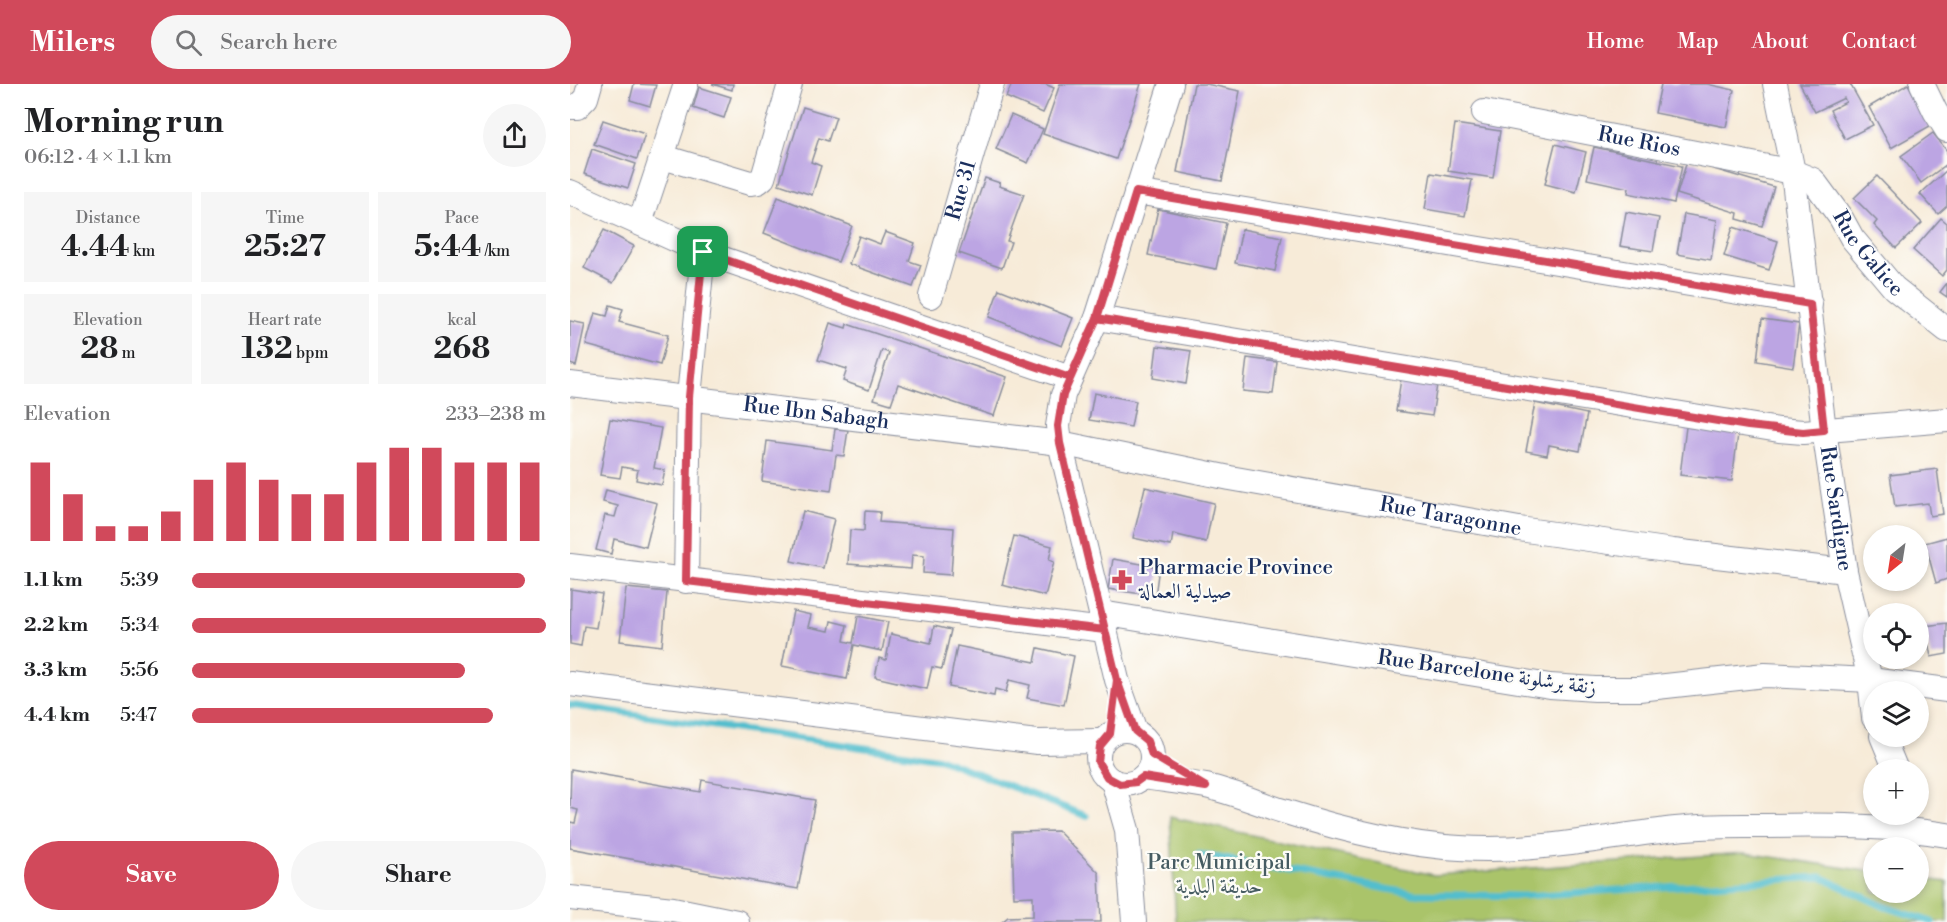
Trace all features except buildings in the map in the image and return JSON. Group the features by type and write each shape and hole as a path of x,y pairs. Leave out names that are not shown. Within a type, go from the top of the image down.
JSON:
{"street":[{"path":"570,107 577,107 584,102 590,84"},
{"path":"640,223 686,84"},
{"path":"663,156 750,183 761,180 790,84"},
{"name":"Rue 31","path":"931,296 992,84"},
{"path":"1135,731 1117,680 1060,443 1058,426 1059,411 1070,378 1097,318 1171,84"},
{"name":"Rue Sardigne","path":"1775,84 1793,172 1824,430 1845,571 1870,680"},
{"path":"1922,84 1947,130"},
{"name":"Rue Rios","path":"1484,112 1793,172"},
{"name":"Rue Galice","path":"1793,172 1813,180 1841,218 1852,238 1894,288 1947,330"},
{"path":"570,192 703,252 1070,378"},
{"path":"1136,192 1810,304"},
{"path":"686,581 689,397 703,252"},
{"path":"1097,318 1748,426 1803,432 1947,420"},
{"name":"Rue Ibn Sabagh","path":"570,384 1060,443"},
{"name":"Rue Taragonne","path":"1060,443 1230,478 1520,529 1673,551 1845,571"},
{"name":"Rue Barcelone زنقة برشلونة","path":"570,566 686,581 1103,622 1550,686 1639,689 1765,675 1870,680 1947,690"},
{"path":"1117,680 1106,737 1097,756 1123,777 1134,922"},
{"path":"570,684 1037,742 1106,737 1125,729 1135,731 1147,741 1152,755 1151,763 1123,777"},
{"path":"1037,742 1123,777 1206,787 1333,825 1395,839 1460,848 1514,848 1582,843 1678,828 1863,824"},
{"path":"1152,755 1206,787"},
{"path":"1920,825 1947,835"},
{"path":"585,907 673,909 737,922"}],"green space":[{"name":"Parc Municipal حديقة البلدية","path":"1170,817 1434,875 1745,853 1863,871 1863,903 1929,903 1929,879 1947,882 1947,922 1176,922"}],"waterway":[{"path":"570,705 941,759 1086,816"},
{"path":"1198,854 1414,894 1523,896 1821,877 1883,906 1932,922"}],"place":[{"name":"Pharmacie Province صيدلية العمالة","path":"1122,580"}],"route":[{"path":"703,252 689,397 686,581 1105,630 1117,680 1135,731 1147,741 1152,755 1206,787 1143,777 1136,782 1120,784 1107,777 1098,762 1100,746 1104,738 1110,734 1117,680 1110,653 1105,630 1078,516 1060,443 1058,426 1063,395 1097,318 1136,192 1810,304 1824,430 1803,432 1748,426 1097,318 1070,378 703,252"}]}
